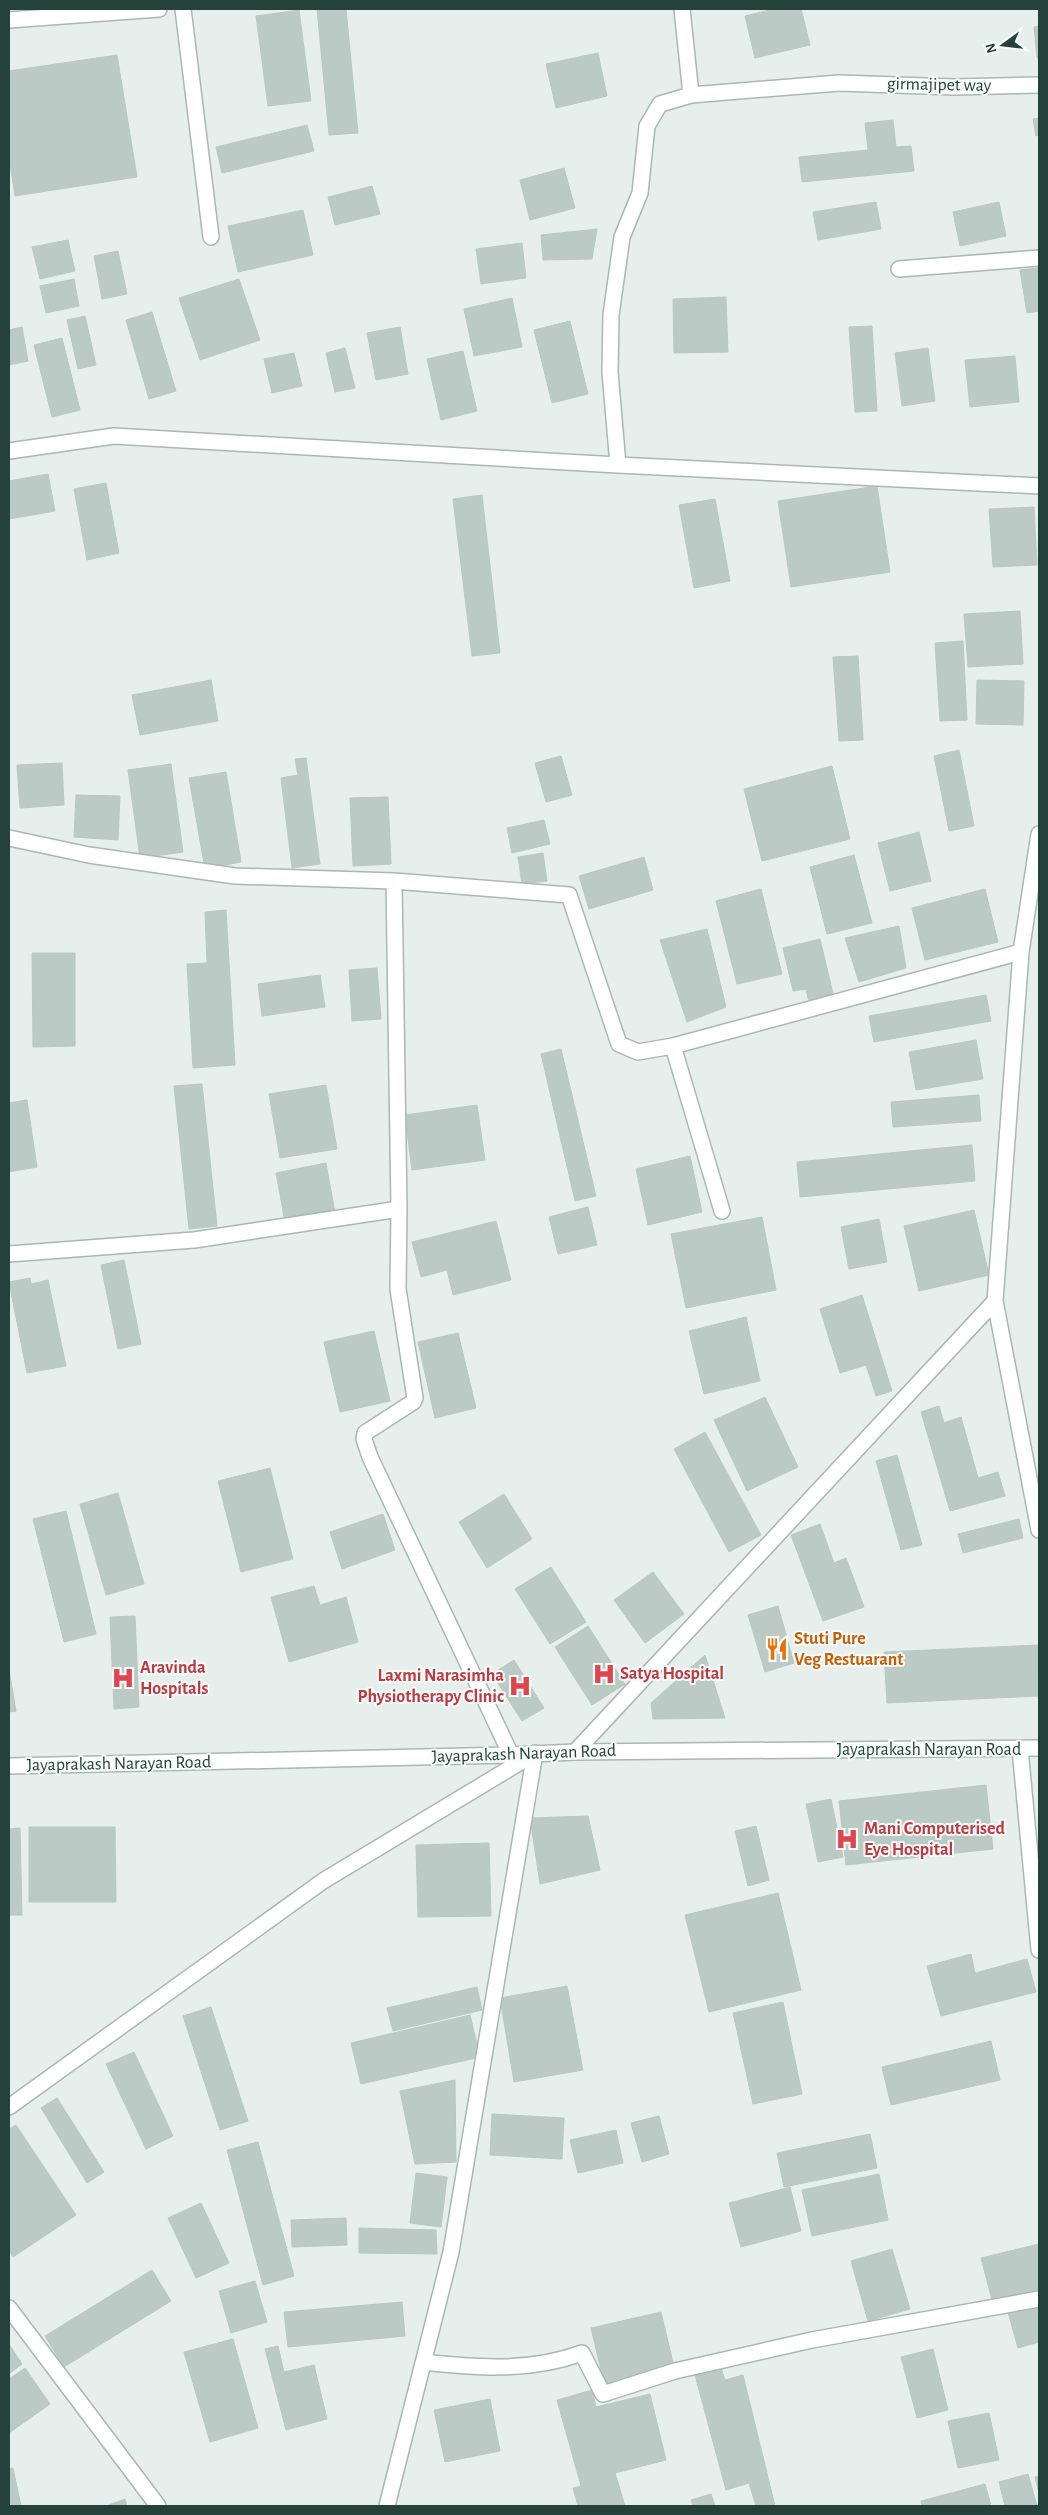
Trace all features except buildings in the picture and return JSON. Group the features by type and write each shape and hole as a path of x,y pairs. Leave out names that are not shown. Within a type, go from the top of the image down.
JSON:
{"street":[{"path":"9,20 77,11 159,9"},
{"path":"183,9 211,237"},
{"path":"682,9 691,95"},
{"name":"girmajipet way","path":"618,465 610,372 611,316 622,237 640,193 647,126 660,104 691,95 839,83 954,86 1039,85"},
{"path":"899,269 1039,258"},
{"path":"9,451 114,436 618,465 1039,486"},
{"path":"1039,834 1020,952 995,1301 1039,1530"},
{"path":"9,838 89,855 235,876 394,881 569,895 619,1044 638,1052 673,1046 1020,952"},
{"path":"394,881 399,1209 398,1289 415,1398 413,1402 365,1433 364,1439 370,1456 511,1756"},
{"path":"673,1046 722,1211"},
{"path":"9,1254 194,1240 399,1209"},
{"path":"575,1752 995,1301"},
{"name":"Jayaprakash Narayan Road","path":"9,1766 511,1756 575,1752 1039,1748"},
{"path":"1020,1749 1039,1950"},
{"path":"9,2107 323,1881 535,1753"},
{"path":"387,2506 451,2252 535,1753"},
{"path":"424,2362 481,2369 554,2363 582,2353 603,2394 675,2371 812,2340 1039,2299"},
{"path":"9,2308 158,2506"}],"place":[{"name":"Stuti Pure Veg Restuarant","path":"777,1649"},
{"name":"Satya Hospital","path":"604,1674"},
{"name":"Aravinda Hospitals","path":"123,1678"},
{"name":"Laxmi Narasimha Physiotherapy Clinic","path":"520,1686"},
{"name":"Mani Computerised Eye Hospital","path":"847,1839"}]}
